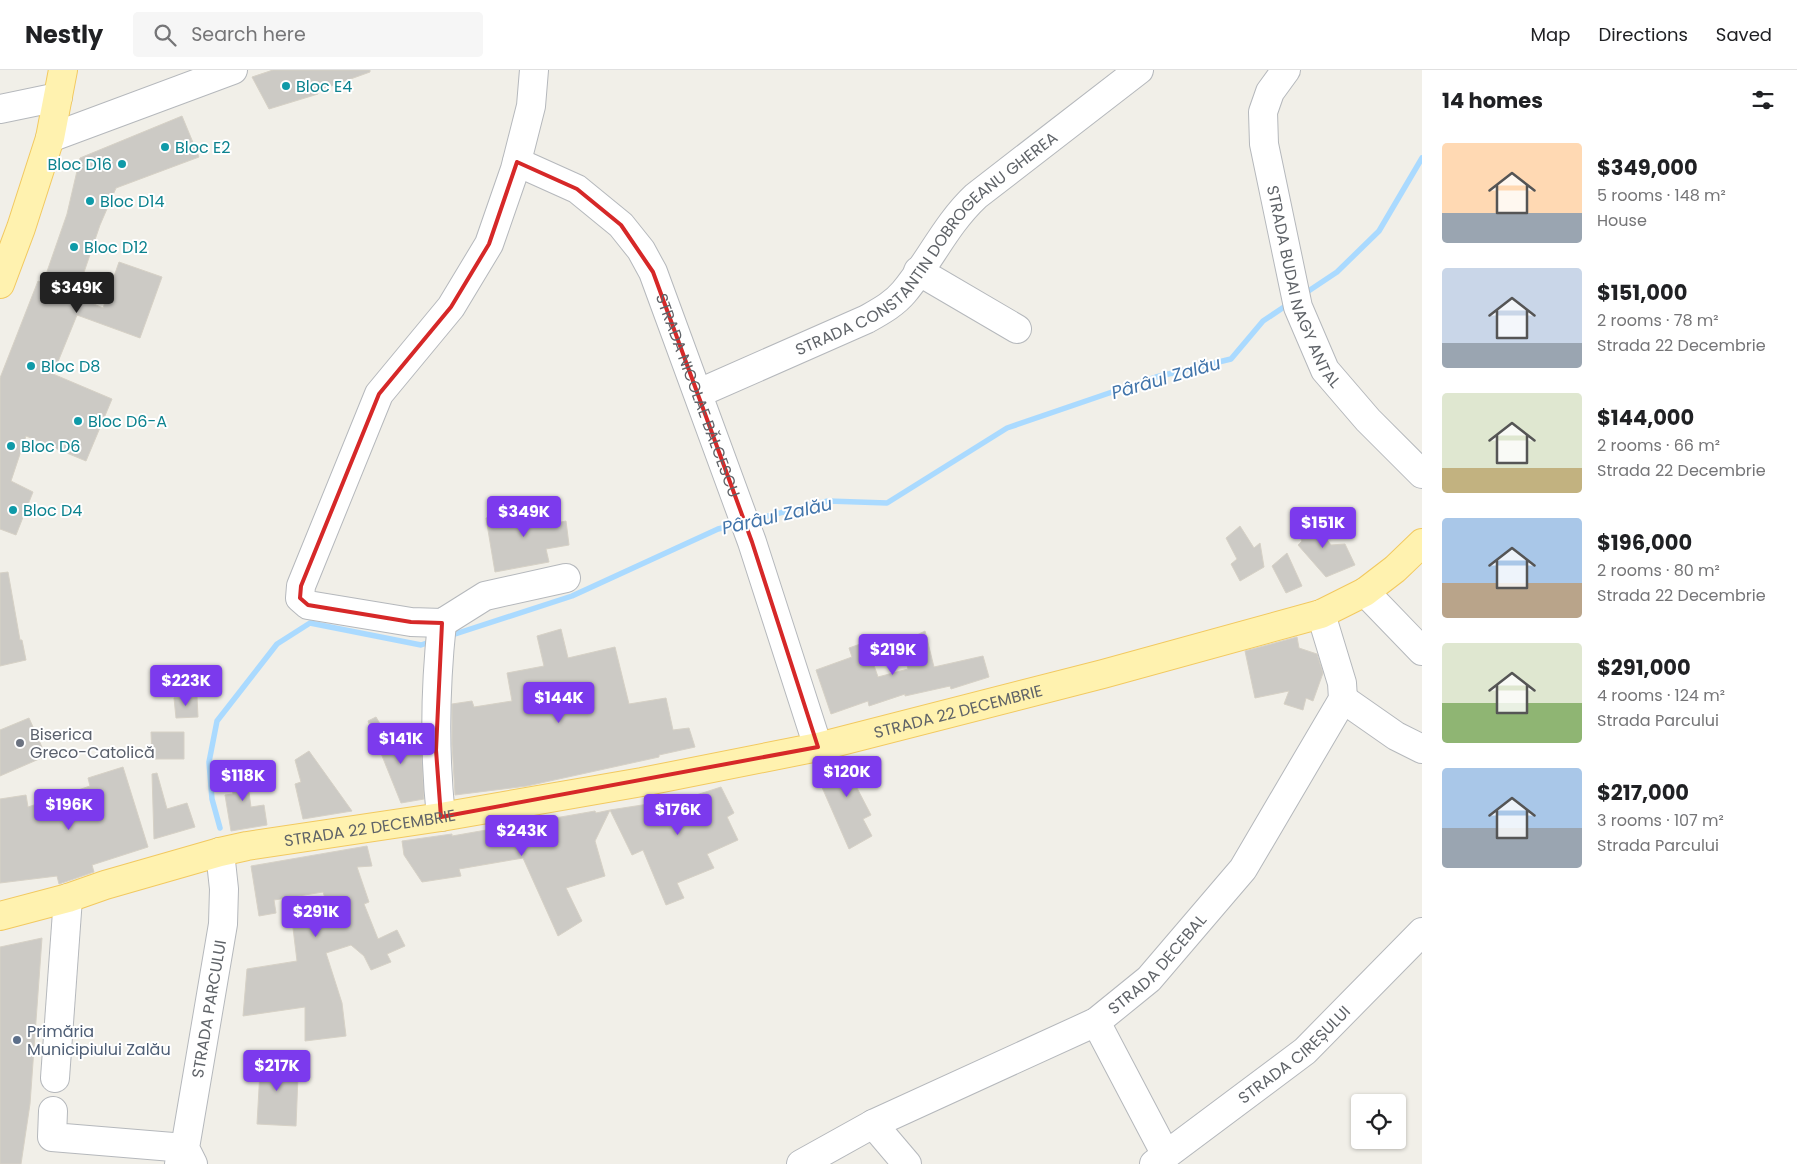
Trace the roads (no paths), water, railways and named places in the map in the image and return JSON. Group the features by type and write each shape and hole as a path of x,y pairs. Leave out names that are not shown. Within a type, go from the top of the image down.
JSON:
{"main road":[{"path":"0,284 21,228 50,138 62,70"},
{"name":"STRADA 22 DECEMBRIE","path":"0,916 68,898 105,885 220,852 247,846 442,816 642,782 818,747 1112,671 1321,614 1365,592 1395,569 1422,542"}],"street":[{"path":"50,138 176,80 233,70"},
{"path":"534,70 531,106 517,162 489,244 451,307 379,394 301,586 300,598 308,605 411,622 442,623 485,596 566,578"},
{"name":"STRADA CONSTANTIN DOBROGEANU GHEREA","path":"699,392 867,319 889,307 904,292 961,210 976,196 1139,70"},
{"name":"STRADA BUDAI NAGY ANTAL","path":"1286,70 1270,92 1263,112 1264,144 1298,307 1325,370 1368,420 1422,474"},
{"path":"0,108 58,97"},
{"name":"STRADA NICOLAE BĂLCESCU","path":"517,162 577,189 620,225 641,250 653,272 699,392 752,542 818,747"},
{"path":"918,271 1017,329"},
{"path":"1365,592 1422,651"},
{"path":"1321,614 1342,683 1343,699 1396,736 1422,749"},
{"path":"442,623 438,663 436,750 442,816"},
{"name":"STRADA DECEBAL","path":"801,1164 873,1124 1096,1022 1149,979 1242,869 1343,699"},
{"name":"STRADA PARCULUI","path":"186,1159 223,924 224,888 220,852"},
{"path":"55,1078 68,898"},
{"name":"STRADA CIREȘULUI","path":"1160,1159 1305,1051 1422,932"},
{"path":"1096,1022 1160,1159"},
{"path":"53,1111 52,1137 186,1159"},
{"path":"873,1124 907,1164"}],"waterway":[{"name":"Pârâul Zalău","path":"1304,294 1337,272 1379,231 1422,158"},
{"name":"Pârâul Zalău","path":"752,520 828,501 887,503 1007,428 1156,377 1231,359 1263,321 1290,303"},
{"name":"Pârâul Zalău","path":"449,636 572,596 718,529 739,524"},
{"name":"Pârâul Zalău","path":"220,828 212,799 209,762 217,721 277,644 310,623 421,645 433,641"}],"place":[{"name":"Bloc E4","path":"286,86"},
{"name":"Bloc E2","path":"165,147"},
{"name":"Bloc D16","path":"122,164"},
{"name":"Bloc D14","path":"90,201"},
{"name":"Bloc D12","path":"74,247"},
{"name":"Bloc D8","path":"31,366"},
{"name":"Bloc D6-A","path":"78,421"},
{"name":"Bloc D6","path":"11,446"},
{"name":"Bloc D4","path":"13,510"},
{"name":"Biserica Greco-Catolică","path":"20,743"},
{"name":"Primăria Municipiului Zalău","path":"17,1040"}]}
